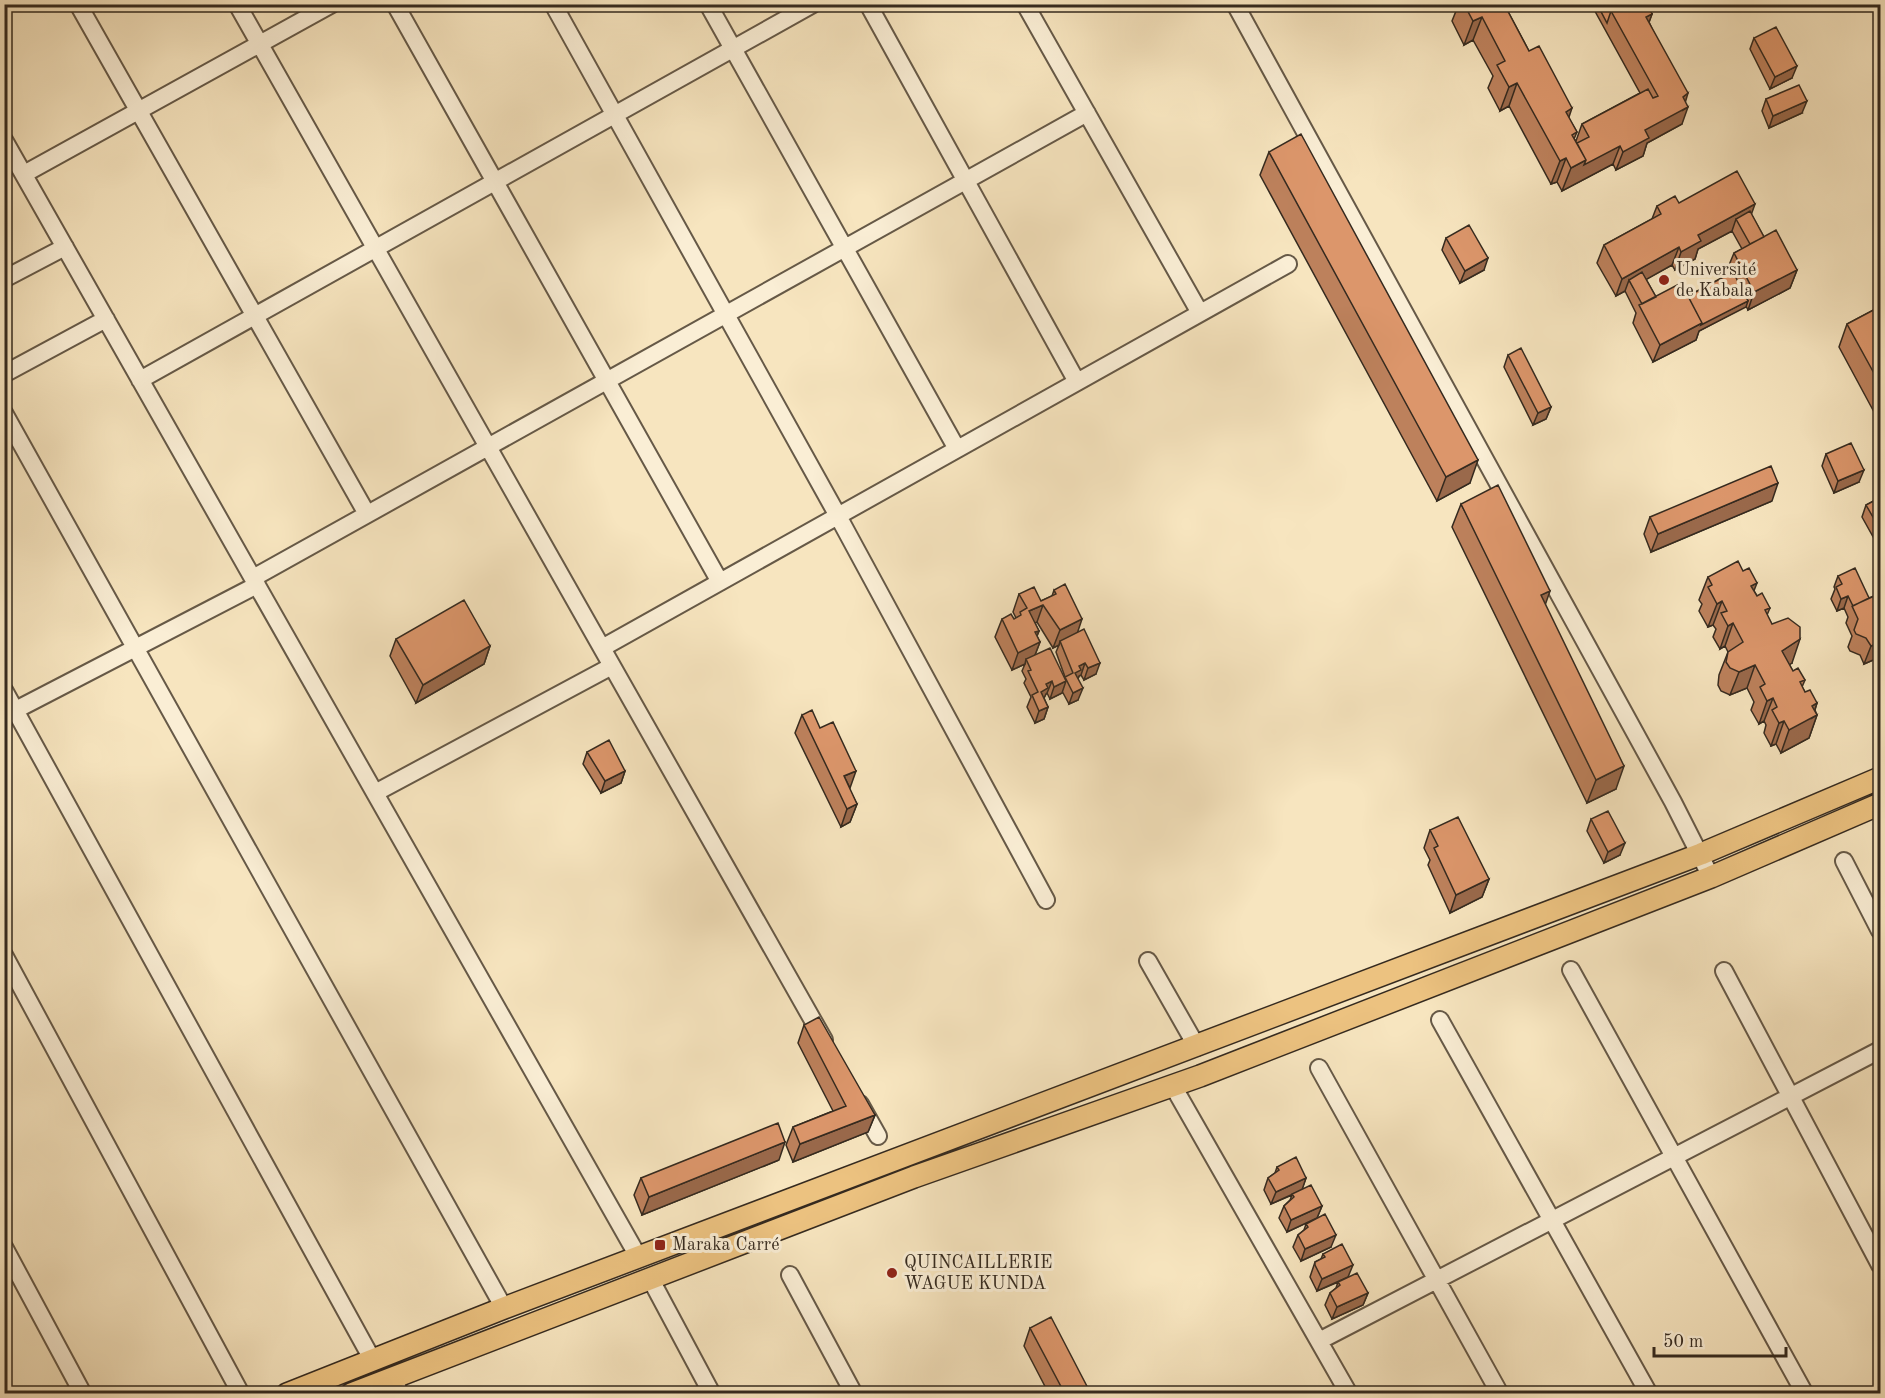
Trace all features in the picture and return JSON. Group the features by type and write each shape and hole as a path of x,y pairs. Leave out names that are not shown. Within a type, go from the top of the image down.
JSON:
{"main road":[{"path":"287,1394 504,1308 1701,854 1881,778"},
{"path":"351,1394 396,1385 650,1278 914,1177 1173,1086 1711,877 1881,804"}],"street":[{"path":"78,4 367,514"},
{"path":"237,4 832,1054"},
{"path":"24,174 332,4"},
{"path":"395,4 720,582"},
{"path":"553,4 838,516 1046,900"},
{"path":"708,4 957,449"},
{"path":"140,380 813,4"},
{"path":"868,4 1077,382"},
{"path":"1025,4 1200,313"},
{"path":"1235,4 1701,854 1711,877"},
{"path":"10,713 135,649 255,582 367,514 1087,112"},
{"path":"4,140 639,1258"},
{"path":"4,279 65,247"},
{"path":"602,648 1288,264"},
{"path":"4,374 106,319"},
{"path":"4,413 504,1308"},
{"path":"375,793 612,666"},
{"path":"4,690 10,713 372,1359"},
{"path":"1844,861 1881,931"},
{"path":"4,955 241,1394"},
{"path":"1148,961 1197,1047"},
{"path":"1571,970 1805,1394"},
{"path":"1724,971 1881,1265"},
{"path":"1440,1020 1649,1394"},
{"path":"1319,1341 1881,1050"},
{"path":"1319,1068 1500,1394"},
{"path":"850,1085 879,1136"},
{"path":"1173,1086 1349,1394"},
{"path":"4,1247 83,1394"},
{"path":"790,1275 854,1394"},
{"path":"650,1278 712,1394"}],"building":[{"path":"1464,4 1504,4 1529,51 1539,46 1572,108 1566,112 1577,132 1572,135 1586,160 1571,168 1566,158 1560,161 1517,83 1509,87 1497,65 1505,61 1482,17 1473,21"},
{"path":"1597,4 1622,5 1611,11 1607,23"},
{"path":"1623,4 1647,4 1652,14 1646,17 1688,93 1683,97 1688,107 1645,130 1649,138 1623,152 1620,146 1584,165 1586,160 1577,143 1589,137 1582,124 1648,89 1653,98 1658,96 1611,11"},
{"path":"1776,27 1797,66 1775,77 1754,38"},
{"path":"1799,85 1807,101 1773,116 1766,99"},
{"path":"1301,134 1478,460 1446,477 1269,152"},
{"path":"1737,171 1755,204 1698,235 1701,241 1681,252 1679,247 1622,279 1604,245 1661,214 1657,206 1675,196 1679,203"},
{"path":"1750,211 1764,237 1750,244 1736,219"},
{"path":"1469,225 1488,258 1465,271 1446,238"},
{"path":"1776,230 1797,270 1754,292 1734,253"},
{"path":"1642,272 1656,297 1642,304 1629,280"},
{"path":"1733,272 1748,301 1701,325 1688,296"},
{"path":"1681,283 1702,323 1660,345 1639,305"},
{"path":"1881,306 1881,386 1847,324"},
{"path":"1521,348 1551,407 1538,413 1508,355"},
{"path":"1851,443 1864,470 1838,481 1826,454"},
{"path":"1771,466 1778,483 1658,534 1650,517"},
{"path":"1498,485 1550,591 1541,595 1624,766 1596,780 1461,504"},
{"path":"1881,497 1881,531 1866,505"},
{"path":"1738,561 1743,571 1749,568 1757,583 1751,586 1757,596 1762,593 1770,608 1765,610 1772,624 1788,618 1800,627 1800,639 1782,651 1793,671 1798,668 1805,680 1800,682 1805,692 1810,690 1817,703 1812,706 1817,715 1789,730 1784,721 1779,723 1772,710 1777,707 1773,698 1767,701 1760,687 1765,684 1755,665 1739,672 1730,668 1726,662 1728,652 1743,642 1733,623 1728,626 1721,613 1727,611 1722,601 1717,604 1708,587 1712,585 1708,577"},
{"path":"1855,568 1869,598 1853,606 1848,596 1841,599 1836,587 1842,584 1838,576"},
{"path":"1065,584 1082,619 1060,630 1043,605 1029,611 1039,631 1035,632 1040,642 1018,653 1002,619 1011,614 1014,619 1027,608 1019,594 1034,587 1041,601 1056,594 1054,590"},
{"path":"1881,593 1881,642 1871,646 1866,638 1856,634 1854,630 1858,619 1852,606"},
{"path":"464,600 490,646 423,685 396,639"},
{"path":"1084,629 1100,663 1088,668 1085,663 1079,666 1081,670 1075,673 1083,688 1073,693 1065,677 1073,673 1060,641"},
{"path":"1050,648 1066,681 1054,687 1052,681 1046,684 1048,688 1041,692 1048,707 1039,711 1032,695 1038,692 1028,671 1031,670 1026,659"},
{"path":"812,710 820,728 833,722 856,771 844,776 857,804 847,809 802,715"},
{"path":"609,740 625,771 605,781 587,752"},
{"path":"1608,811 1625,843 1608,852 1591,819"},
{"path":"1458,817 1489,879 1456,895 1434,848 1438,846 1430,830"},
{"path":"819,1017 875,1115 800,1144 793,1127 846,1106 804,1025"},
{"path":"778,1123 785,1142 649,1197 641,1178"},
{"path":"1296,1157 1306,1178 1276,1192 1268,1178 1279,1170 1277,1167"},
{"path":"1311,1185 1322,1206 1291,1220 1284,1206 1294,1197 1292,1194"},
{"path":"1325,1214 1336,1235 1305,1249 1298,1235 1308,1227 1306,1224"},
{"path":"1342,1244 1353,1265 1322,1279 1315,1262 1325,1257 1323,1254"},
{"path":"1357,1273 1368,1293 1337,1307 1330,1293 1340,1285 1338,1282"},
{"path":"1051,1317 1091,1394 1065,1394 1030,1328"}],"place":[{"name":"Université de Kabala","path":"1664,280"},
{"name":"Maraka Carré","path":"660,1245"},
{"name":"QUINCAILLERIE WAGUE KUNDA","path":"892,1273"}]}
